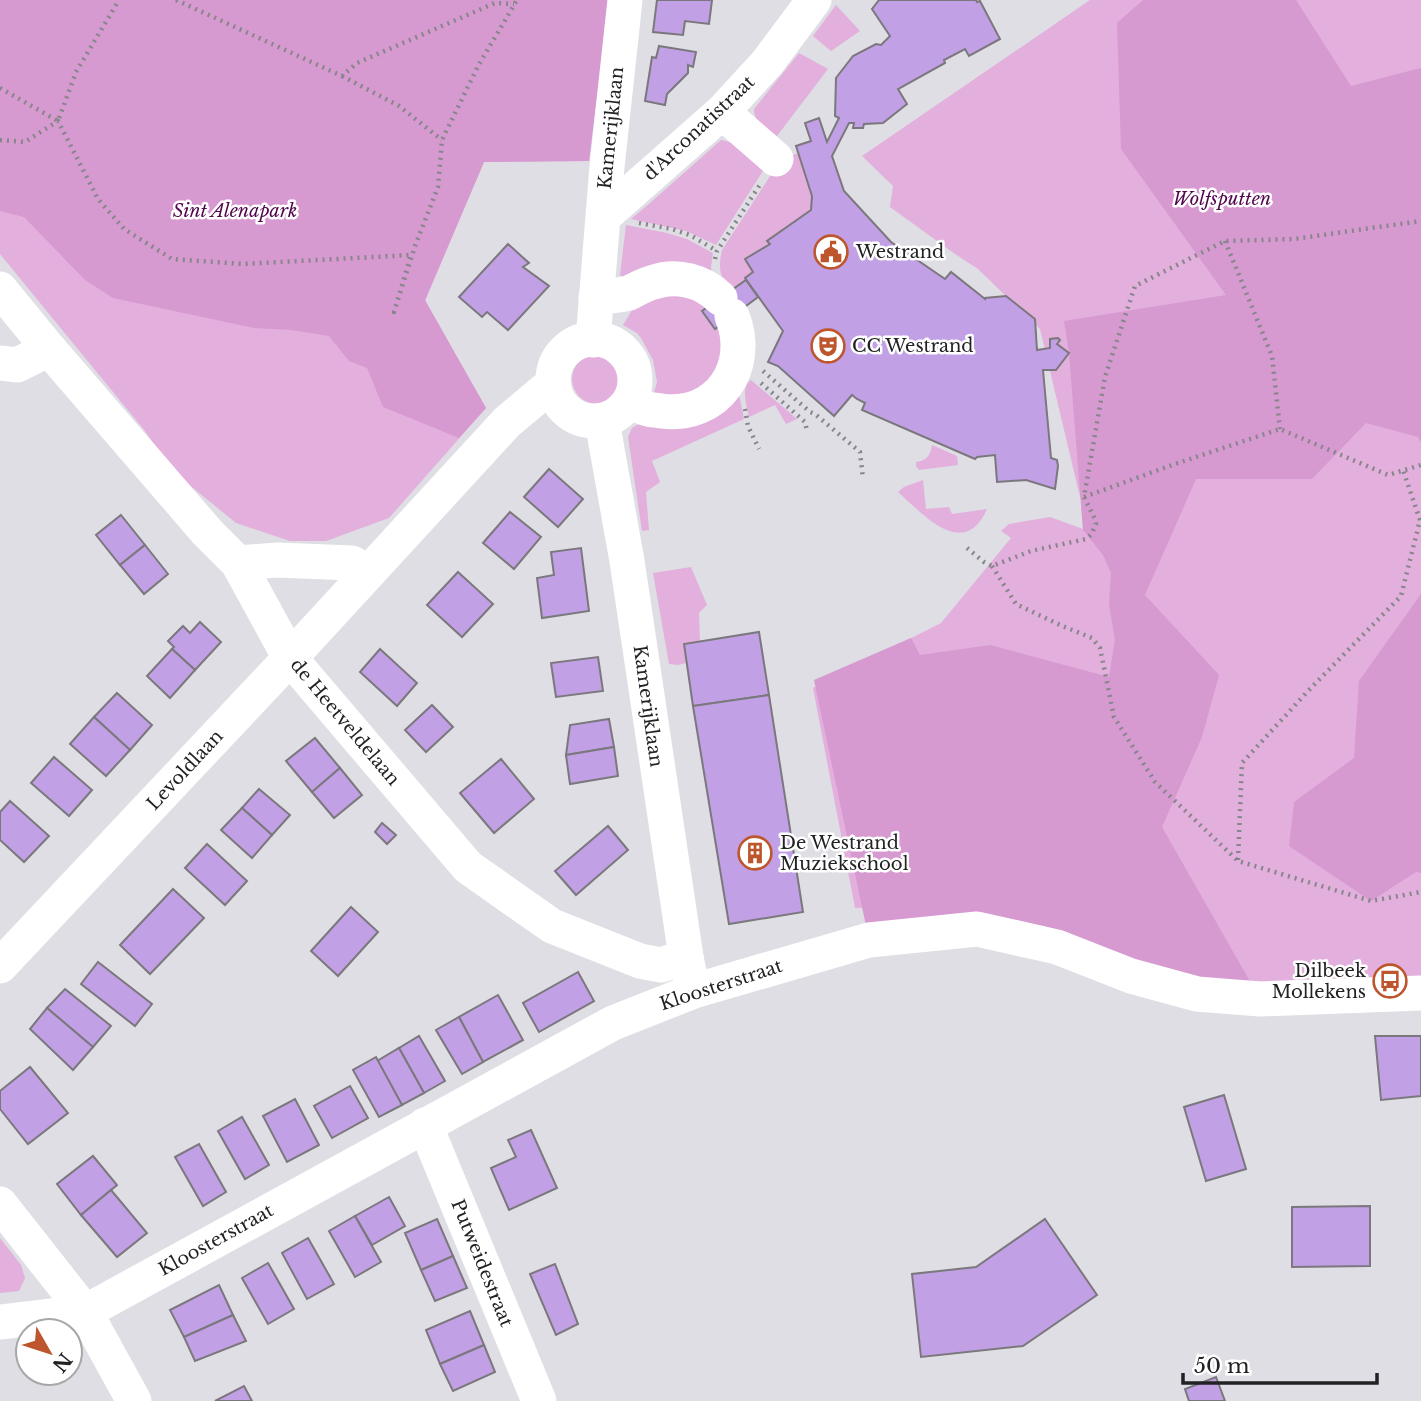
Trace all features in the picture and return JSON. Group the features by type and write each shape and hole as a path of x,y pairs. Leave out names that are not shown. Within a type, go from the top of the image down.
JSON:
{"street":[{"name":"Kamerijklaan","path":"593,340 607,167 625,0"},
{"name":"d'Arconatistraat","path":"604,216 722,111 767,63 814,0"},
{"path":"722,111 776,159"},
{"path":"596,297 628,293 656,281 680,279 697,283 713,292 726,307 737,327 738,355 728,383 706,403 694,409 672,412 646,409 630,401"},
{"name":"de Heetveldelaan","path":"0,289 207,533 238,563 290,657 468,867 552,926 640,961 661,965 686,957"},
{"path":"593,340 615,345 635,370 635,390 630,401 616,415 602,421 582,420 559,404 553,377 556,364 563,353 574,344 593,340"},
{"path":"0,363 17,365 49,349"},
{"name":"Levoldlaan","path":"0,966 507,422 545,390 554,386"},
{"name":"Kamerijklaan","path":"602,421 627,561 686,957 694,991"},
{"path":"238,563 352,563 368,572"},
{"name":"Kloosterstraat","path":"85,1312 613,1023 694,991 869,940 977,929 1057,947 1131,976 1198,994 1259,999 1421,993"},
{"name":"Putweidestraat","path":"425,1125 539,1401"},
{"path":"0,1203 85,1312 134,1401"},
{"path":"0,1322 85,1312"}],"path":[{"path":"0,140 25,142 58,121 76,72 119,0"},
{"path":"176,0 342,76 399,106 442,140"},
{"path":"0,88 58,121 98,199 124,229 172,258 243,264 411,255 394,312 415,246 438,187 442,140 478,66 515,2"},
{"path":"342,76 357,63 495,3 515,2"},
{"path":"604,216 672,229 690,235 717,251 776,159"},
{"path":"992,566 1031,551 1086,539 1091,535 1096,524 1084,497 1105,377 1135,286 1225,241 1294,239 1421,221"},
{"path":"1225,241 1272,356 1280,429"},
{"path":"738,355 805,422 807,431"},
{"path":"738,355 860,452 863,479"},
{"path":"1084,497 1280,429 1388,475 1421,465"},
{"path":"1238,861 1242,763 1401,596 1420,520 1403,470"},
{"path":"967,548 992,566 1016,604 1092,638 1100,648 1114,717 1155,782 1238,861 1371,901 1421,892"}],"green space":[{"name":"Sint Alenapark","path":"0,0 609,0 589,161 484,162 425,301 486,408 389,518 326,541 290,541 236,523 172,471 145,431 0,254"},
{"name":"Sint Alenapark","path":"0,0 608,0 589,161 484,162 425,300 486,408 459,438 383,407 367,368 349,361 329,336 254,328 113,298 85,280 24,217 0,211"},
{"name":"Wolfsputten","path":"1090,0 1421,0 1421,992 1260,999 998,904 855,908 813,688 941,623 1011,538 1001,531 1009,524 1050,517 1083,529 1081,501 1040,329 978,269 890,207 893,186 862,156"},
{"path":"1143,0 1296,0 1351,86 1421,68 1421,443 1418,437 1366,423 1312,479 1196,479 1145,595 1219,675 1202,737 1162,827 1260,999 1057,947 869,940 814,680 911,638 920,655 990,645 1109,677 1115,640 1109,604 1111,573 1103,555 1083,530 1064,321 1226,295 1121,149 1117,23"},
{"path":"836,5 860,31 831,51 813,36"},
{"path":"799,53 828,69 777,136 758,122 754,109"},
{"path":"721,140 739,146 766,166 716,245 686,231 631,219 650,203"},
{"path":"787,150 791,156 798,153 812,196 811,210 767,240 770,244 745,259 753,272 729,292 721,272 722,250"},
{"path":"626,225 687,239 713,253 712,275 623,277 620,275"},
{"path":"652,291 713,303 702,311 714,328 726,321 731,344 704,395 652,399 657,382 653,360 637,333 623,325 634,307"},
{"path":"597,354 615,361 622,379 615,397 597,404 579,397 572,379 579,361"},
{"path":"751,380 797,419 786,424 775,405 749,417 745,392"},
{"path":"739,394 744,419 652,461 660,482 646,492 649,530 642,531 628,437 632,428"},
{"path":"932,445 957,456 958,465 919,470 916,462 928,456"},
{"path":"923,480 926,509 949,507 952,514 987,509 978,524 967,532 956,533 944,529 898,492"},
{"path":"691,567 707,605 699,613 700,641 684,644 686,663 669,664 653,573"},
{"path":"1421,594 1421,873 1416,872 1371,901 1289,846 1294,802 1354,758 1359,681"},
{"path":"0,1238 21,1265 25,1278 19,1291 0,1293"}],"building":[{"path":"657,0 712,0 709,24 685,21 683,35 653,32"},
{"name":"Westrand","path":"879,0 980,1 1000,39 969,56 965,49 898,89 907,104 883,123 864,124 863,128 853,128 854,123 849,123 832,156 844,191 891,242 945,279 951,272 985,299 1006,296 1035,319 1037,350 1050,348 1050,339 1058,338 1060,340 1057,344 1069,353 1056,370 1043,370 1051,458 1057,460 1058,466 1055,489 1026,480 997,482 995,455 975,459 862,410 865,403 852,395 834,416 778,366 768,362 783,331 745,278 753,272 745,259 770,244 767,241 811,210 812,196 796,146 811,141 805,123 819,118 827,142 839,118 835,116 836,78 853,56 876,44 881,45 890,36 872,9"},
{"path":"659,46 696,52 693,67 688,65 688,73 667,94 665,105 645,101 652,57 656,58"},
{"path":"508,244 529,263 523,267 549,286 508,330 487,312 482,317 459,297"},
{"path":"746,280 758,297 715,329 702,311"},
{"path":"549,469 583,499 558,527 524,497"},
{"path":"510,512 541,537 514,569 483,543"},
{"path":"121,515 145,545 120,565 96,535"},
{"path":"145,545 168,574 144,594 120,565"},
{"path":"581,548 589,611 542,618 537,578 554,575 551,552"},
{"path":"458,572 493,604 462,637 427,605"},
{"path":"200,622 221,642 195,670 172,649 174,647 168,641 183,626 190,633"},
{"path":"759,632 769,695 693,706 684,644"},
{"path":"172,649 195,670 170,698 147,676"},
{"path":"380,649 417,683 397,706 360,672"},
{"path":"598,657 603,691 556,697 551,663"},
{"path":"117,693 152,725 130,750 94,717"},
{"name":"De Westrand Muziekschool","path":"769,695 803,912 729,924 693,706"},
{"path":"432,705 453,727 426,752 405,730"},
{"path":"94,717 130,750 106,776 70,744"},
{"path":"609,719 614,747 566,755 570,725"},
{"path":"315,738 340,768 312,792 286,761"},
{"path":"614,747 618,776 570,784 566,755"},
{"path":"54,757 92,790 69,816 31,783"},
{"path":"501,759 534,799 494,833 460,793"},
{"path":"340,768 362,795 334,818 312,792"},
{"path":"259,789 290,815 272,835 242,808"},
{"path":"10,801 49,836 24,862 0,840 0,812"},
{"path":"242,808 272,835 252,858 221,830"},
{"path":"382,823 396,835 387,844 375,832"},
{"path":"608,826 628,850 576,895 555,871"},
{"path":"207,844 247,881 225,905 185,868"},
{"path":"173,889 204,918 150,974 120,945"},
{"path":"351,907 378,932 338,976 311,951"},
{"path":"98,962 152,1004 135,1026 81,984"},
{"path":"578,972 594,1001 539,1032 523,1003"},
{"path":"65,989 111,1026 93,1047 47,1008"},
{"path":"498,995 523,1040 483,1062 459,1017"},
{"path":"47,1008 93,1047 73,1070 30,1029"},
{"path":"459,1017 483,1062 462,1074 436,1030"},
{"path":"419,1036 445,1081 424,1093 399,1048"},
{"path":"1375,1036 1421,1036 1421,1096 1381,1100"},
{"path":"399,1048 424,1093 402,1105 377,1061"},
{"path":"376,1057 402,1105 379,1117 353,1070"},
{"path":"30,1067 68,1113 28,1144 0,1109 0,1091"},
{"path":"350,1086 368,1118 332,1138 314,1106"},
{"path":"1224,1095 1246,1169 1206,1181 1184,1107"},
{"path":"295,1099 319,1145 287,1162 263,1116"},
{"path":"242,1117 269,1165 245,1179 218,1131"},
{"path":"531,1130 557,1188 509,1210 491,1168 516,1157 508,1140"},
{"path":"199,1144 226,1192 203,1206 175,1157"},
{"path":"93,1156 117,1185 81,1215 57,1184"},
{"path":"111,1190 147,1233 117,1257 81,1215"},
{"path":"389,1197 405,1226 372,1245 355,1216"},
{"path":"1370,1206 1370,1266 1292,1267 1292,1207"},
{"path":"355,1216 381,1262 355,1277 329,1231"},
{"path":"437,1219 453,1256 421,1270 405,1233"},
{"path":"1045,1219 1097,1295 1023,1346 921,1357 912,1274 976,1267"},
{"path":"308,1238 334,1284 307,1299 282,1253"},
{"path":"453,1256 467,1288 435,1301 421,1270"},
{"path":"268,1263 294,1309 268,1324 242,1278"},
{"path":"555,1264 578,1324 556,1335 530,1274"},
{"path":"219,1285 233,1315 184,1337 170,1310"},
{"path":"470,1311 484,1345 440,1364 426,1330"},
{"path":"233,1315 246,1341 195,1361 184,1337"},
{"path":"484,1345 495,1372 453,1391 440,1364"},
{"path":"1216,1377 1225,1401 1189,1401 1185,1389"},
{"path":"244,1386 252,1401 215,1401"}],"place":[{"name":"Westrand","path":"831,252"},
{"name":"CC Westrand","path":"828,346"},
{"name":"De Westrand Muziekschool","path":"755,853"},
{"name":"Dilbeek Mollekens","path":"1390,981"}]}
